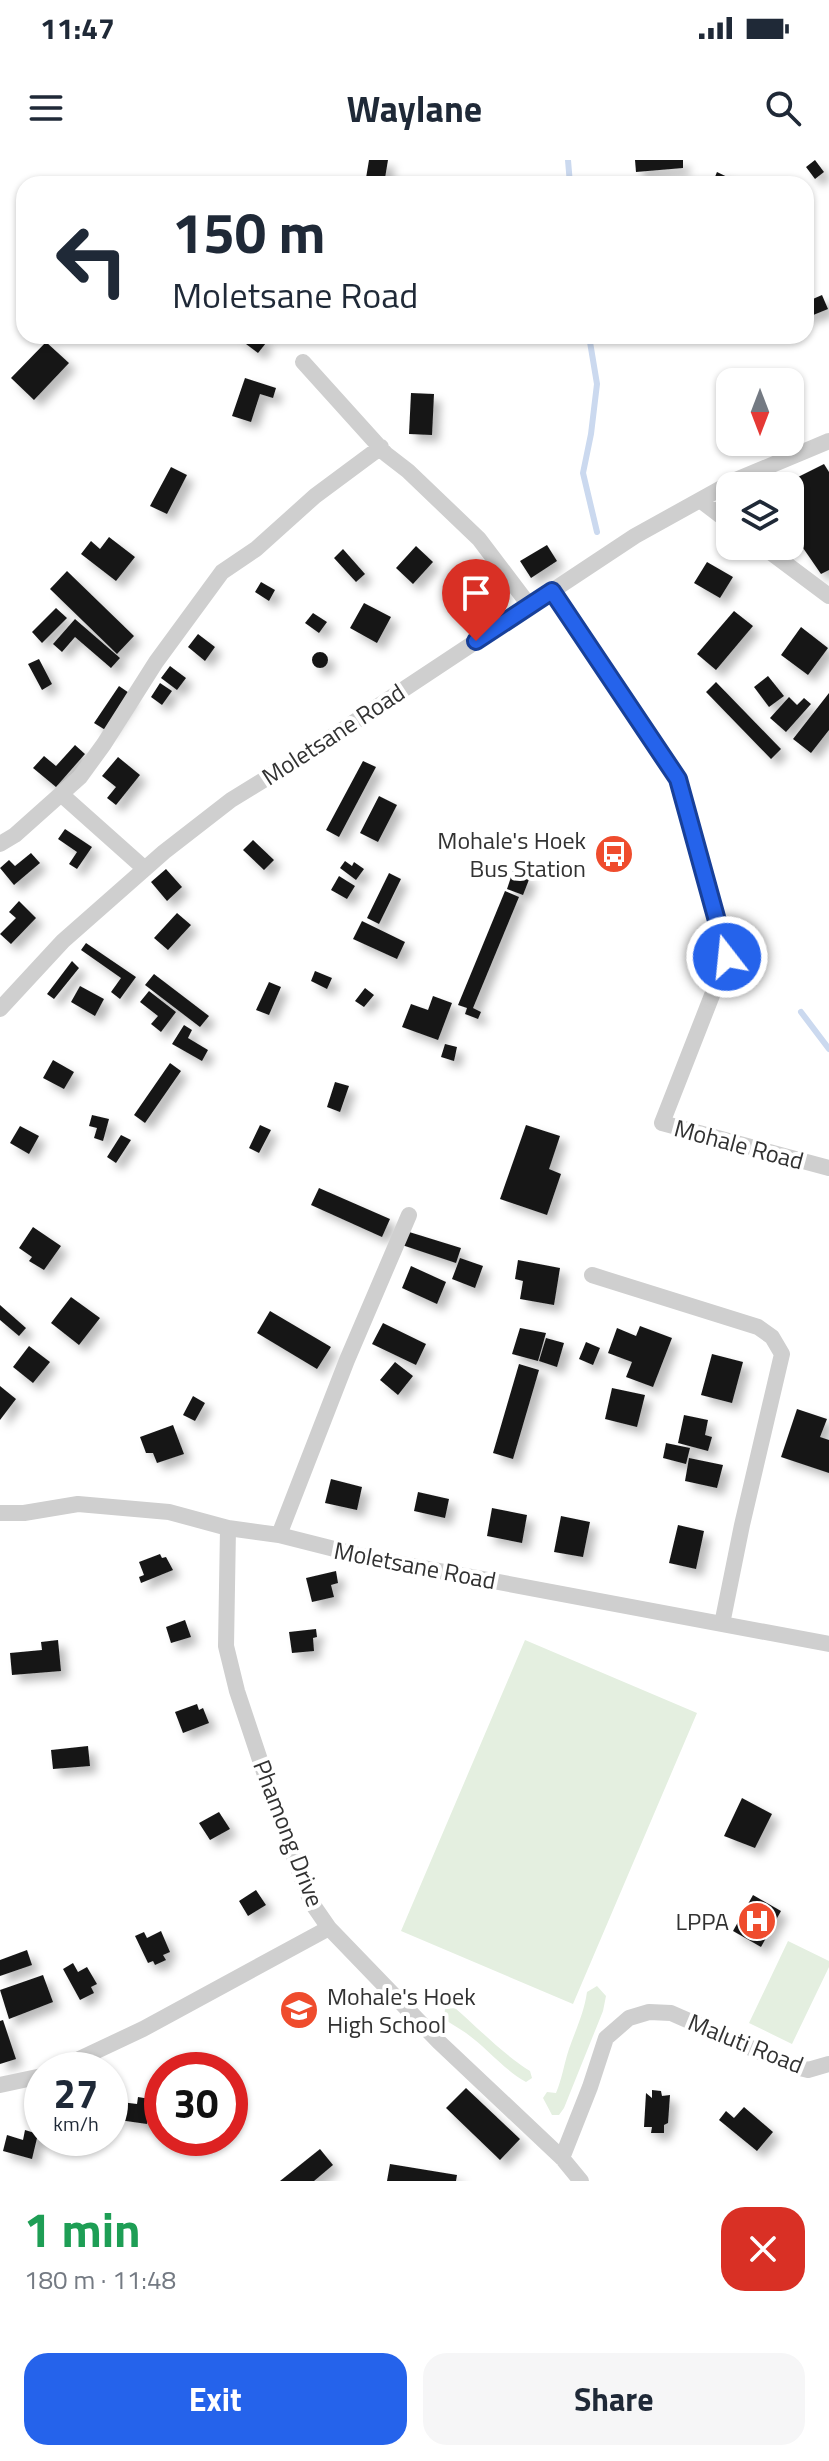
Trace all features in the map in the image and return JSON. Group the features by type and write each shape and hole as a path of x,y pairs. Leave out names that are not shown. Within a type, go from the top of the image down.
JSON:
{"street":[{"path":"303,362 381,447 479,539 529,605"},
{"name":"Moletsane Road","path":"0,1009 63,941 145,869 231,800 306,754 635,536 736,480 829,441"},
{"path":"0,844 80,777 156,662 222,572 256,549 315,496 381,447"},
{"path":"700,500 716,512"},
{"path":"781,560 829,596"},
{"name":"Mohale Road","path":"552,591 678,779 727,957 662,1123 829,1168"},
{"path":"62,795 145,869"},
{"path":"279,1535 347,1360 409,1215"},
{"path":"592,1275 758,1327 772,1337 782,1354 722,1624"},
{"name":"Moletsane Road","path":"0,1513 24,1513 78,1504 169,1512 228,1528 279,1535 370,1558 829,1644"},
{"name":"Phamong Drive","path":"228,1528 226,1646 237,1691 311,1902 329,1928 439,2042 562,2158 579,2180"},
{"path":"94,2052 143,2029 329,1928"},
{"name":"Maluti Road","path":"562,2158 606,2038 629,2018 649,2012 671,2013 792,2066 808,2070 829,2064"},
{"path":"0,2085 24,2080"}],"green space":[{"path":"525,1640 697,1713 573,2004 401,1931"},
{"path":"788,1941 829,1961 829,1967 792,2044 749,2023"},
{"path":"597,1986 606,1996 603,2011 564,2108 559,2115 552,2115 543,2098 547,2092 556,2093 587,1992"},
{"path":"455,2008 530,2071 532,2078 526,2082 518,2077 474,2039 444,2019 445,2009"}],"building":[{"path":"369,160 388,160 385,176 366,176"},
{"path":"635,160 683,160 683,168 636,172"},
{"path":"815,160 824,172 815,179 806,167"},
{"path":"822,295 828,309 814,315 814,298"},
{"path":"44,344 48,344 69,363 34,400 11,378"},
{"path":"246,344 265,344 258,353"},
{"path":"245,378 276,388 273,398 260,394 251,422 232,416"},
{"path":"411,393 434,394 432,435 409,434"},
{"path":"824,464 829,472 829,570 821,574 804,549 804,474"},
{"path":"171,467 187,475 167,514 150,506"},
{"path":"109,537 135,557 116,581 81,554 91,541 100,549"},
{"path":"547,545 557,561 531,578 520,561"},
{"path":"416,546 433,562 413,584 396,568"},
{"path":"343,549 365,574 356,582 334,558"},
{"path":"707,562 733,577 720,598 694,583"},
{"path":"67,571 134,636 117,654 50,589"},
{"path":"261,582 275,590 269,601 255,592"},
{"path":"364,603 391,617 377,643 350,628"},
{"path":"56,608 67,618 42,643 32,632"},
{"path":"734,611 753,626 716,670 697,654"},
{"path":"313,613 327,622 319,633 305,623"},
{"path":"75,619 120,658 111,668 75,637 62,652 53,644"},
{"path":"801,627 828,648 808,675 781,655"},
{"path":"198,634 215,647 205,661 188,647"},
{"path":"317,652 323,652 328,660 326,666 317,668 312,663 312,657"},
{"path":"39,659 52,684 42,690 28,664"},
{"path":"170,666 186,678 177,690 161,678"},
{"path":"768,676 784,696 769,707 754,687"},
{"path":"716,682 781,749 771,759 706,692"},
{"path":"160,683 172,691 162,705 151,697"},
{"path":"119,686 132,695 107,731 94,723"},
{"path":"829,693 829,730 811,753 793,739"},
{"path":"789,697 797,705 804,698 811,704 786,732 770,718"},
{"path":"75,745 85,754 56,787 33,768 44,756 56,766"},
{"path":"118,757 140,775 116,805 107,798 116,787 102,776"},
{"path":"363,761 376,767 339,837 326,830"},
{"path":"379,796 397,805 378,842 360,833"},
{"path":"65,829 92,847 77,869 69,864 77,852 58,839"},
{"path":"253,840 274,860 264,870 243,850"},
{"path":"31,853 40,863 14,885 0,868 9,860 15,866"},
{"path":"345,861 352,866 354,862 364,869 356,880 340,868"},
{"path":"166,869 182,887 167,901 151,882"},
{"path":"513,871 530,877 523,895 507,889"},
{"path":"389,873 401,879 379,924 367,918"},
{"path":"339,876 355,886 347,899 331,890"},
{"path":"505,891 519,897 473,1008 481,1012 478,1019 465,1014 467,1008 458,1005"},
{"path":"19,901 36,918 11,944 0,934 16,918 9,912"},
{"path":"177,913 191,925 168,950 154,938"},
{"path":"362,921 405,942 397,959 353,939"},
{"path":"86,943 136,977 120,999 111,992 121,978 81,950"},
{"path":"72,961 79,968 54,999 47,994"},
{"path":"315,971 332,978 327,989 311,981"},
{"path":"154,974 209,1016 200,1027 145,985"},
{"path":"269,982 281,987 269,1015 256,1010"},
{"path":"80,986 104,999 95,1016 71,1002"},
{"path":"365,988 374,995 364,1007 355,1001"},
{"path":"149,991 176,1012 161,1032 151,1024 158,1016 140,1002"},
{"path":"433,996 452,1003 438,1040 402,1027 411,1004 428,1010"},
{"path":"184,1025 192,1030 188,1038 208,1050 202,1061 172,1044"},
{"path":"445,1044 457,1047 454,1061 441,1057"},
{"path":"53,1060 74,1072 64,1089 43,1078"},
{"path":"170,1063 181,1071 145,1123 134,1115"},
{"path":"335,1082 349,1086 340,1112 327,1107"},
{"path":"92,1115 109,1119 103,1141 94,1138 97,1128 89,1126"},
{"path":"260,1125 271,1130 259,1153 249,1148"},
{"path":"526,1125 560,1136 549,1169 561,1174 547,1215 500,1199"},
{"path":"20,1126 39,1136 29,1154 10,1143"},
{"path":"121,1135 131,1140 116,1163 107,1157"},
{"path":"319,1188 390,1219 382,1237 311,1205"},
{"path":"33,1227 61,1246 44,1270 29,1261 32,1257 19,1248"},
{"path":"406,1231 461,1248 456,1263 402,1245"},
{"path":"460,1258 483,1266 475,1288 452,1279"},
{"path":"518,1260 560,1268 554,1305 520,1299 523,1281 515,1279"},
{"path":"411,1266 446,1282 437,1304 402,1288"},
{"path":"71,1297 100,1318 79,1345 51,1323"},
{"path":"0,1305 26,1328 19,1336 0,1320"},
{"path":"270,1311 331,1347 317,1369 257,1333"},
{"path":"383,1323 426,1344 416,1365 372,1344"},
{"path":"640,1326 672,1338 653,1387 626,1377 632,1362 608,1353 617,1328 636,1336"},
{"path":"520,1328 546,1333 538,1361 512,1354"},
{"path":"546,1338 564,1343 557,1367 539,1361"},
{"path":"586,1342 600,1348 593,1365 579,1359"},
{"path":"29,1346 50,1362 33,1383 13,1367"},
{"path":"712,1354 743,1362 732,1403 701,1395"},
{"path":"395,1362 413,1376 398,1395 380,1380"},
{"path":"519,1364 539,1370 513,1459 493,1453"},
{"path":"0,1386 16,1399 0,1420"},
{"path":"612,1388 645,1395 637,1427 605,1419"},
{"path":"193,1396 205,1403 195,1421 183,1415"},
{"path":"797,1409 827,1419 820,1437 829,1440 829,1473 781,1457"},
{"path":"684,1415 708,1420 705,1435 712,1437 708,1451 678,1443"},
{"path":"173,1425 184,1454 157,1463 153,1453 146,1453 140,1437"},
{"path":"666,1443 690,1448 686,1464 663,1458"},
{"path":"689,1458 723,1465 717,1488 685,1481"},
{"path":"331,1479 362,1487 357,1510 325,1503"},
{"path":"418,1492 449,1499 445,1518 414,1511"},
{"path":"492,1508 527,1515 522,1543 487,1536"},
{"path":"561,1516 590,1522 583,1557 554,1552"},
{"path":"678,1525 704,1531 696,1569 669,1563"},
{"path":"160,1554 162,1558 166,1557 173,1570 141,1583 139,1577 144,1575 139,1562"},
{"path":"336,1571 338,1583 331,1585 334,1597 312,1602 306,1578"},
{"path":"185,1620 191,1637 171,1643 166,1627"},
{"path":"316,1629 314,1651 292,1653 289,1632"},
{"path":"58,1640 61,1671 12,1675 10,1653 42,1650 41,1642"},
{"path":"197,1704 199,1710 203,1708 209,1723 183,1733 175,1712"},
{"path":"88,1746 90,1766 53,1769 51,1750"},
{"path":"742,1798 772,1814 755,1848 724,1836"},
{"path":"219,1812 230,1829 210,1840 199,1823"},
{"path":"256,1890 266,1905 248,1916 239,1901"},
{"name":"LPPA","path":"753,1895 781,1911 761,1947 733,1931"},
{"path":"161,1931 170,1952 163,1955 166,1960 155,1965 153,1961 148,1963 135,1936 144,1932 147,1938"},
{"path":"27,1950 32,1965 0,1976 0,1960"},
{"path":"73,1963 78,1972 87,1967 97,1984 91,1987 94,1993 80,2000 63,1969"},
{"path":"43,1975 53,2002 9,2019 0,1990"},
{"path":"3,2020 16,2059 0,2064 0,2021"},
{"path":"466,2088 520,2139 500,2160 446,2108"},
{"path":"652,2090 661,2091 662,2096 670,2095 664,2133 651,2133 652,2127 644,2127 646,2093 652,2098"},
{"path":"138,2097 144,2098 144,2124 128,2121 128,2103 137,2104"},
{"path":"744,2107 773,2132 757,2151 719,2120 726,2111 734,2118"},
{"path":"7,2135 23,2140 24,2135 24,2156 33,2156 32,2159 3,2151"},
{"path":"320,2149 333,2165 314,2181 280,2181"},
{"path":"390,2164 457,2175 456,2181 387,2181"}],"waterway":[{"path":"568,160 569,176"},
{"path":"590,344 597,384 583,473 597,532"},
{"path":"801,1012 829,1049"}],"place":[{"name":"Mohale's Hoek Bus Station","path":"614,854"},
{"name":"LPPA","path":"757,1921"},
{"name":"Mohale's Hoek High School","path":"299,2010"}],"route":[{"path":"476,641 552,591 678,779 727,957"}]}
